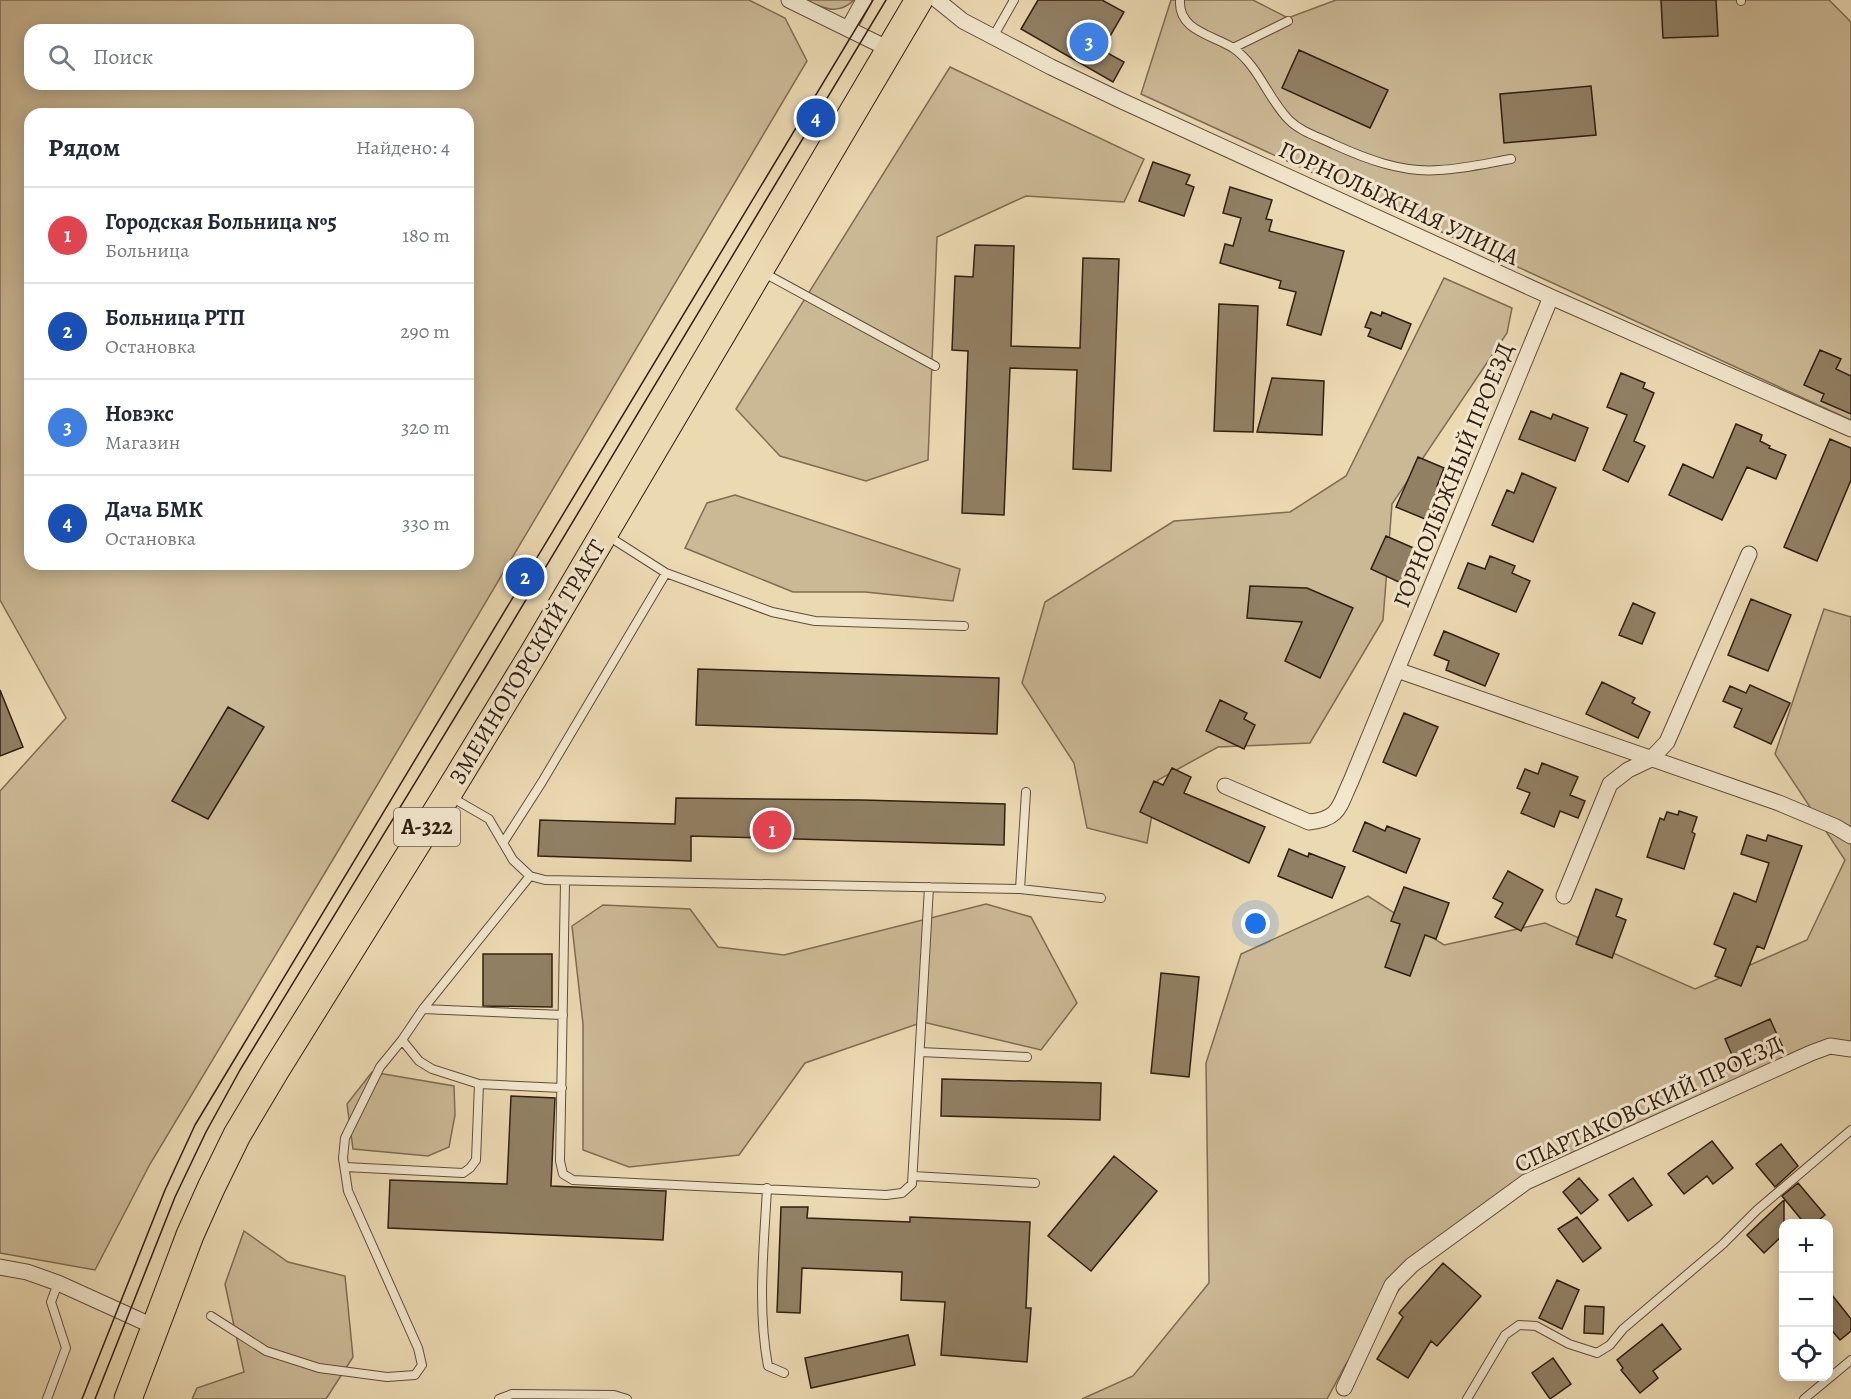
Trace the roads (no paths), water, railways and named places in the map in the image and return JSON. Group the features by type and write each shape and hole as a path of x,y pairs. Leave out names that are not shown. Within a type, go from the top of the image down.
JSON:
{"highway":[{"name":"ЗМЕИНОГОРСКИЙ ТРАКТ","path":"128,1399 194,1226 237,1135 447,795 604,534 919,0"}],"street":[{"path":"789,0 891,50"},
{"path":"848,29 864,0"},
{"name":"ГОРНОЛЫЖНАЯ УЛИЦА","path":"937,0 963,21 1122,101 1551,297 1851,429"},
{"name":"ГОРНОЛЫЖНЫЙ ПРОЕЗД","path":"1225,786 1309,822 1323,820 1334,814 1351,782 1551,297"},
{"path":"1564,896 1610,784 1628,770 1651,759 1667,742 1749,555"},
{"path":"1397,670 1779,803 1836,827 1851,836"},
{"name":"СПАРТАКОВСКИЙ ПРОЕЗД","path":"1344,1388 1392,1285 1412,1265 1526,1182 1811,1053 1830,1046 1851,1049"},
{"path":"0,1267 27,1272 58,1283 155,1327"}],"lane":[{"path":"993,37 1014,0"},
{"path":"1180,0 1179,7 1190,26 1233,48 1248,62 1263,80 1288,119 1298,128 1382,163 1411,170 1439,170 1511,159"},
{"path":"1233,48 1288,21"},
{"path":"760,271 935,366"},
{"path":"604,534 666,573 772,612 815,621 964,626"},
{"path":"503,843 542,782 666,573"},
{"path":"1020,889 1026,792"},
{"path":"447,795 489,819 513,860 530,876 545,880 1020,889 1101,898"},
{"path":"211,1316 266,1351 319,1368 387,1377 416,1374 422,1365 418,1348 348,1191 344,1158 345,1138 380,1066 530,876"},
{"path":"565,882 560,1161 563,1174 573,1179 886,1195 902,1193 912,1184 929,887"},
{"path":"423,1009 563,1015"},
{"path":"402,1040 419,1061 432,1069 478,1084 562,1088"},
{"path":"920,1052 1027,1058"},
{"path":"345,1167 463,1173 476,1160 478,1084"},
{"path":"1467,1399 1505,1335 1519,1324 1536,1326 1569,1344 1597,1353 1610,1345 1623,1329 1851,1130"},
{"path":"913,1176 1035,1183"},
{"path":"767,1188 762,1306 764,1345 768,1366 784,1373"},
{"path":"46,1399 66,1348 51,1302 58,1283"},
{"path":"1804,1399 1851,1360"},
{"path":"499,1399 512,1394 614,1395 627,1399"}],"tram line":[{"path":"82,1399 165,1190 195,1125 873,0"},
{"path":"95,1399 175,1197 206,1132 240,1070 485,668 886,0"}],"place":[{"name":"Новэкс","path":"1089,42"},
{"name":"Дача БМК","path":"816,118"},
{"name":"Больница РТП","path":"525,577"},
{"name":"Городская Больница №5","path":"772,830"}]}
